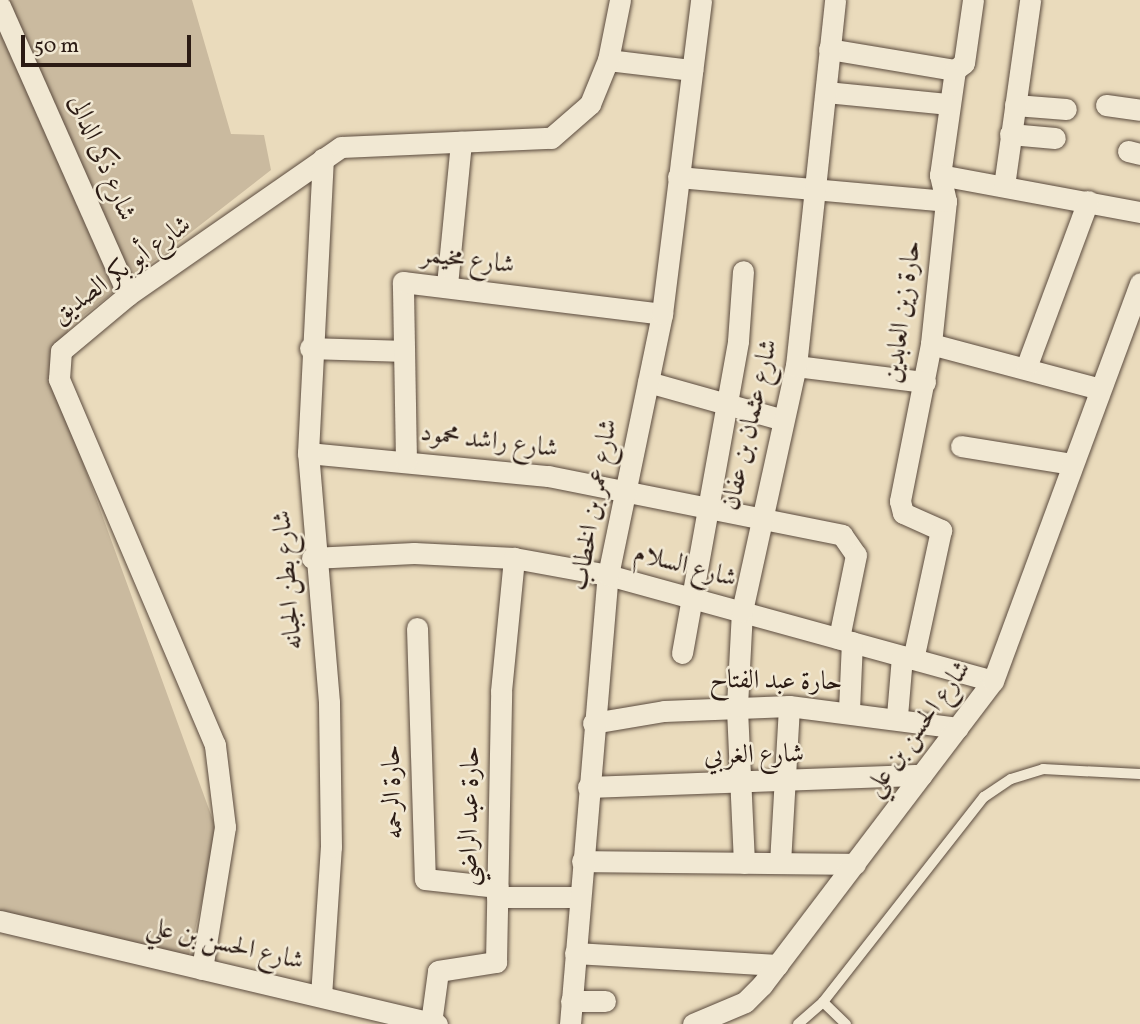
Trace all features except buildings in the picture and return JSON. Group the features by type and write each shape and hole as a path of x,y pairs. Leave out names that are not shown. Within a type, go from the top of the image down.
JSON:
{"street":[{"name":"شارع أبو بكر الصديق","path":"202,969 225,827 215,745 57,361 70,340 128,295 323,158 358,143 551,138 590,104 608,60 620,0"},
{"name":"شارع عمر بن الخطاب","path":"570,1024 593,723 608,575 622,491 662,314 701,0"},
{"name":"شارع عثمان بن عفان","path":"744,863 738,784 737,706 743,611 758,519 796,366 817,191 835,0"},
{"name":"حارة زين العابدين","path":"907,657 941,539 938,525 900,508 931,344 946,201 940,175 949,104 956,70 964,63 973,0"},
{"path":"1004,186 1026,1"},
{"name":"شارع ذكى الدالى","path":"0,6 128,295"},
{"path":"830,49 956,70"},
{"path":"608,60 692,70"},
{"path":"826,92 949,104"},
{"path":"1015,104 1066,109"},
{"path":"1106,105 1140,110"},
{"path":"1010,134 1055,138"},
{"path":"447,285 461,142"},
{"name":"شارع بطن الجبانه","path":"321,996 331,847 329,702 312,558 308,453 310,348 323,158"},
{"path":"940,175 1140,212"},
{"path":"678,177 946,201"},
{"path":"1027,365 1088,201"},
{"path":"682,653 724,405 743,271"},
{"name":"شارع الحسن بن علي","path":"693,1024 746,1002 778,965 993,681 1140,283"},
{"name":"شارع مخيمر","path":"407,461 401,285 447,285 662,314"},
{"path":"931,344 1027,365 1100,389"},
{"path":"310,348 404,351"},
{"path":"796,366 925,382"},
{"path":"648,382 783,421"},
{"path":"961,446 1072,464"},
{"name":"شارع راشد محمود","path":"308,453 478,465 758,519 852,543 856,555 845,640"},
{"name":"شارع السلام","path":"312,558 414,553 514,558 608,575 993,681"},
{"name":"حارة عبد الراضي","path":"435,1023 438,971 496,962 501,691 514,558"},
{"name":"حارة الرحمه","path":"417,628 425,879 498,892"},
{"path":"845,640 849,710"},
{"path":"897,716 907,657"},
{"name":"حارة عبد الفتاح","path":"593,723 737,706 789,706 897,716 958,728"},
{"path":"780,863 789,706"},
{"name":"شارع الغربي","path":"588,787 784,784 922,775"},
{"path":"582,861 855,863"},
{"path":"498,892 579,897"},
{"name":"شارع الحسن بن علي","path":"0,921 435,1023"},
{"path":"575,953 778,965"},
{"path":"571,1001 605,1001"}],"lane":[{"path":"798,1024 823,1002 985,797 1012,779 1043,769 1140,774"},
{"path":"823,1002 846,1024"}],"shaded area":[{"path":"0,0 192,0 231,134 264,135 271,170 69,327 53,380 218,834 188,959 0,922"}]}
